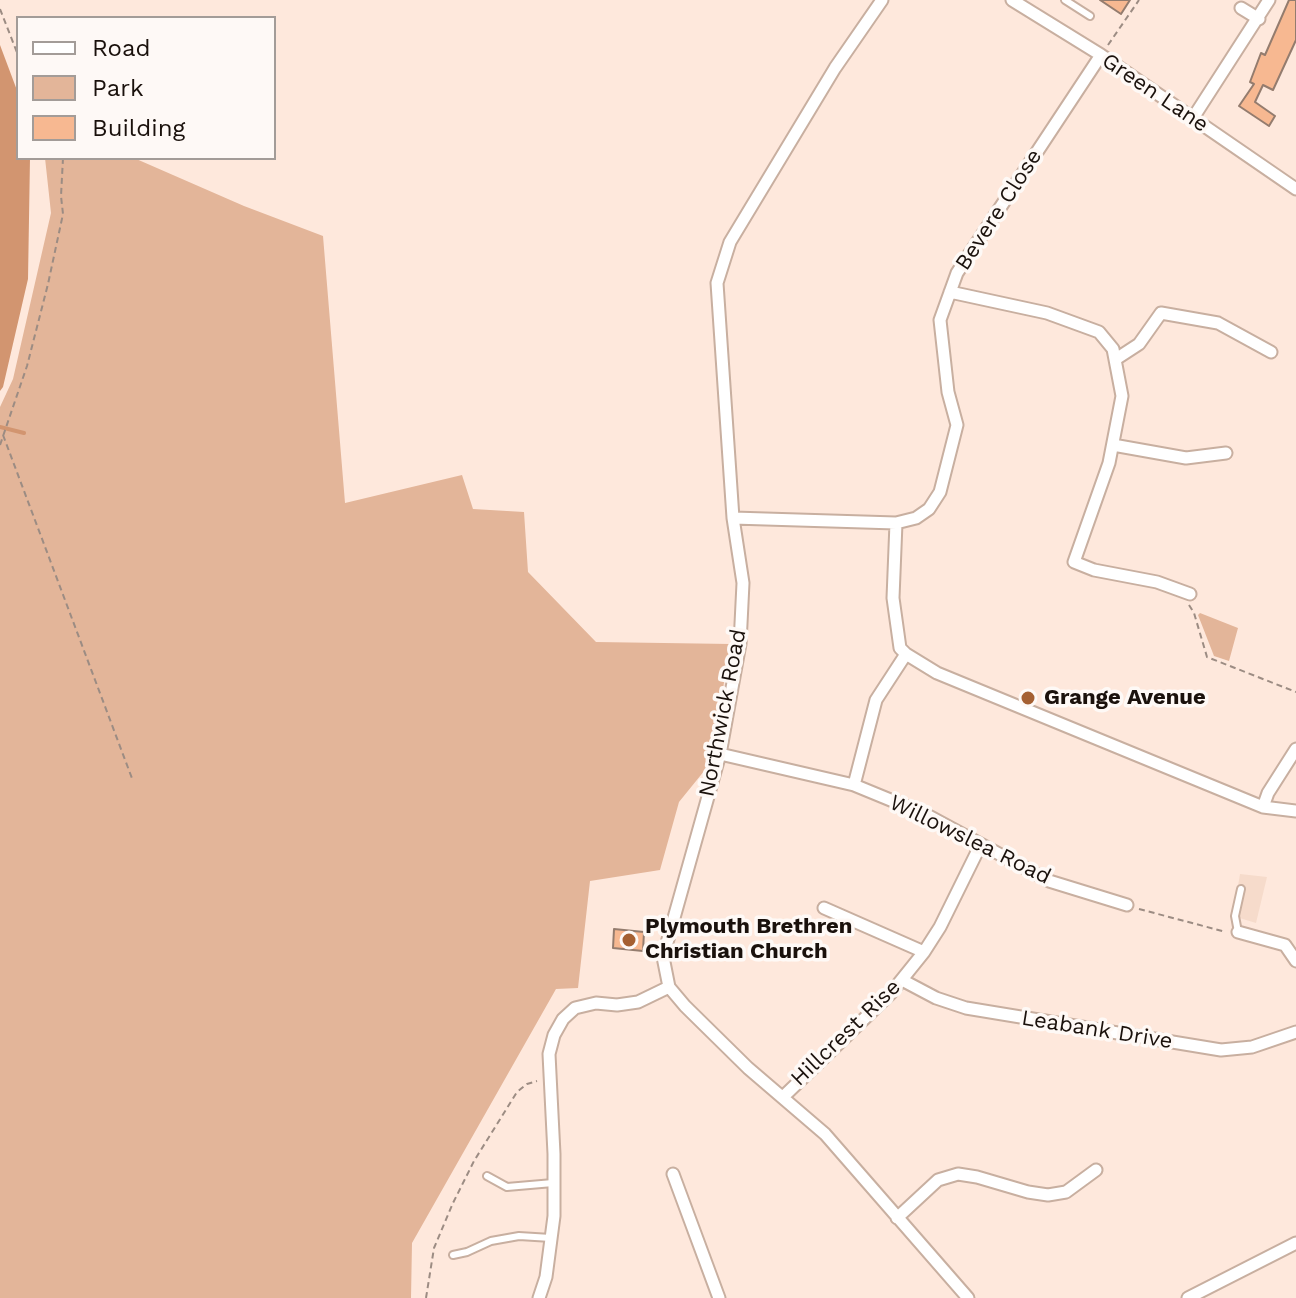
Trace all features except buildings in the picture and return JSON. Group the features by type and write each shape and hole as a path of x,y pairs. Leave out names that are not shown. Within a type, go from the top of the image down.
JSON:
{"street":[{"name":"Northwick Road","path":"669,987 664,969 665,947 720,754 740,644 743,583 733,518 717,283 730,242 835,68 882,0"},
{"name":"Green Lane","path":"1012,0 1101,55 1296,189"},
{"path":"1193,118 1269,0"},
{"path":"1241,8 1259,19"},
{"name":"Bevere Close","path":"733,518 896,523 916,518 929,509 940,492 957,425 948,392 940,320 950,292 965,259 1101,55"},
{"path":"950,292 1047,313 1099,332 1113,349 1122,396 1109,463 1074,562 1094,570 1157,582 1190,594"},
{"path":"1116,359 1139,344 1161,313 1218,323 1271,352"},
{"path":"1113,445 1186,458 1226,453"},
{"path":"896,523 893,598 900,648 906,654 937,673 1263,807 1296,811"},
{"path":"854,785 876,700 906,654"},
{"path":"1263,807 1268,793 1296,749"},
{"name":"Willowslea Road","path":"720,754 854,785 927,815 1049,881 1127,905"},
{"name":"Hillcrest Rise","path":"784,1096 902,980 924,952 940,927 980,846"},
{"path":"824,908 924,952"},
{"path":"1238,932 1285,945 1296,961"},
{"name":"Leabank Drive","path":"902,980 936,998 966,1008 1221,1050 1252,1047 1296,1032"},
{"path":"539,1298 546,1277 551,1238 553,1183 549,1054 554,1035 563,1019 575,1008 596,1003 617,1005 638,1002 669,987 748,1068 825,1134 968,1298"},
{"path":"897,1218 938,1180 958,1174 1048,1195 1066,1192 1096,1170"},
{"path":"673,1174 719,1298"},
{"path":"1188,1298 1296,1243"}],"lane":[{"path":"1065,0 1090,16"},
{"path":"1238,932 1235,916 1241,889"},
{"path":"487,1176 507,1187 553,1183"},
{"path":"453,1255 491,1241 519,1236 551,1238"}],"path":[{"path":"1101,55 1139,0"},
{"path":"0,9 16,50"},
{"path":"0,445 27,366 57,242 63,214 63,160"},
{"path":"3,435 133,781"},
{"path":"1190,594 1188,603 1207,657 1296,692"},
{"path":"1127,905 1238,932"},
{"path":"426,1298 434,1248 453,1203 502,1114 517,1092 527,1084 549,1078"},
{"path":"434,1248 453,1255"}],"shaded area":[{"path":"0,45 16,88 16,160 30,160 28,279 0,391"},
{"path":"1240,874 1267,877 1256,923 1233,916"}],"green space":[{"path":"45,160 139,160 323,236 345,503 462,475 473,509 524,512 528,572 596,642 731,644 709,765 679,802 660,870 590,881 578,988 556,989 412,1243 411,1298 0,1298 0,407 13,379 51,213"},
{"path":"1200,613 1238,628 1229,661 1214,656 1198,615"}],"waterway":[{"path":"0,427 24,433"}],"place":[{"name":"Grange Avenue","path":"1028,698"},
{"name":"Plymouth Brethren Christian Church","path":"629,940"}]}
